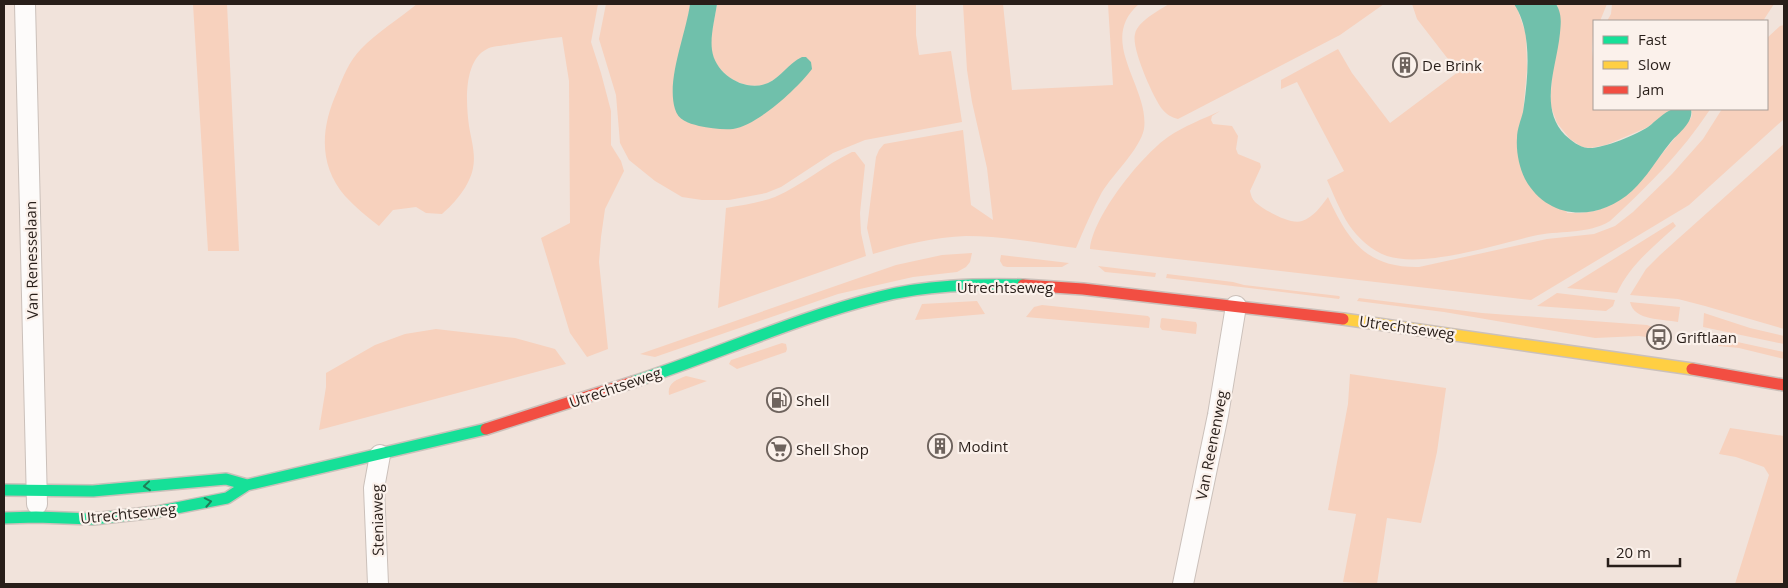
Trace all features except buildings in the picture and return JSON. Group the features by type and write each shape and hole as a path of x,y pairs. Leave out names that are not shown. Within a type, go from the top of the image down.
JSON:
{"main road":[{"name":"Utrechtseweg","path":"4,518 93,519 156,512 227,498 247,485 474,433 639,380 807,319 879,297 909,291 983,284 1031,284 1347,319 1664,364 1784,385"},
{"name":"Utrechtseweg","path":"4,490 93,491 226,479 247,485"}],"street":[{"name":"Van Renesselaan","path":"25,4 37,490 36,517"},
{"name":"Van Reenenweg","path":"1183,584 1218,415 1236,306"},
{"name":"Steniaweg","path":"378,584 374,488 380,456"}],"shaded area":[{"path":"193,4 227,4 239,251 208,251"},
{"path":"417,4 598,4 591,42 611,111 611,145 621,161 624,171 605,209 601,237 599,262 608,349 587,357 570,333 541,238 570,223 569,81 562,37 491,47 479,55 470,73 467,95 469,126 474,152 473,168 469,181 461,193 442,214 426,213 416,207 393,210 379,226 353,204 336,184 326,159 325,132 332,105 344,75 353,59 367,43"},
{"path":"606,4 690,4 677,65 741,126 767,111 799,58 779,76 766,84 749,85 731,78 718,66 713,58 711,49 717,4 916,4 916,35 919,55 951,51 962,122 865,140 833,153 781,187 766,193 729,200 702,200 682,197 655,181 629,160 620,143 616,95 599,39"},
{"path":"690,4 717,4 712,33 712,50 714,59 719,67 732,79 750,85 768,83 802,57 806,57 811,62 812,69 787,96 765,114 743,126 733,129 716,129 691,124 676,113 673,97 675,71"},
{"path":"963,4 1003,4 1012,90 1113,85 1108,4 1139,4 1127,18 1122,33 1123,49 1144,113 1142,137 1102,192 1076,248 1008,238 966,236 919,242 873,254 867,228 876,157 884,144 963,130 971,205 993,220 987,168 967,70"},
{"path":"1169,4 1384,4 1340,35 1178,119 1167,114 1158,103 1139,61 1135,41 1135,34 1140,25"},
{"path":"1412,4 1514,4 1526,34 1527,69 1523,112 1567,213 1595,211 1606,207 1631,192 1691,118 1691,110 1709,110 1699,126 1663,169 1610,221 1592,228 1543,234 1459,254 1420,259 1403,259 1387,256 1365,243 1352,230 1327,180 1344,171 1297,82 1281,89 1281,80 1338,49 1352,73 1390,123 1458,72 1417,19"},
{"path":"1514,4 1556,4 1558,8 1561,25 1551,86 1552,112 1557,124 1565,135 1576,143 1588,148 1610,144 1643,130 1670,110 1691,110 1688,124 1670,143 1642,180 1619,201 1589,212 1574,212 1560,209 1547,203 1535,193 1525,179 1518,159 1517,148 1518,128 1525,99 1528,56 1527,42 1520,15"},
{"path":"1556,4 1607,4 1600,20 1593,20 1593,110 1673,110 1646,128 1606,145 1590,148 1582,147 1570,139 1557,123 1550,104 1558,7"},
{"path":"1612,4 1774,4 1764,20 1608,20 1611,14"},
{"path":"1784,25 1784,119 1689,205 1531,300 1090,249 1093,235 1109,204 1132,172 1145,158 1174,133 1220,111 1212,116 1213,124 1232,126 1238,136 1236,149 1238,154 1260,163 1261,167 1250,191 1255,202 1277,216 1297,222 1310,217 1328,197 1343,226 1352,238 1372,257 1385,263 1419,267 1547,239 1594,234 1615,226 1633,212 1672,174 1703,139 1721,110 1768,110 1768,37 1780,26"},
{"path":"1784,144 1784,329 1678,299 1630,295 1646,269 1660,255"},
{"path":"855,152 865,165 860,213 861,233 866,256 718,308 726,208 775,197"},
{"path":"1673,222 1676,226 1635,265 1617,293 1567,288"},
{"path":"972,253 970,262 966,267 957,272 913,277 838,294 655,357 640,354 896,265 942,255"},
{"path":"1001,255 1069,263 1062,267 1007,267 1003,266 1000,261"},
{"path":"1098,266 1156,273 1155,277 1105,272"},
{"path":"1167,274 1340,297 1339,299 1166,278"},
{"path":"1557,293 1615,300 1613,306 1606,311 1537,306"},
{"path":"1359,298 1482,313 1647,325 1655,328 1654,338 1639,336 1595,338 1444,312 1357,301"},
{"path":"977,301 985,314 915,320 922,304"},
{"path":"1630,302 1680,307 1678,322 1643,316 1637,313"},
{"path":"1042,305 1148,316 1150,318 1149,328 1026,317 1034,307"},
{"path":"1704,313 1750,328 1784,336 1784,344 1703,327"},
{"path":"1162,318 1196,322 1196,334 1162,330 1160,327"},
{"path":"436,329 515,338 555,349 566,364 319,430 326,387 326,373 375,345 405,334"},
{"path":"1719,338 1784,352 1784,359 1739,348 1718,346"},
{"path":"782,343 786,344 786,352 737,369 729,364 731,360"},
{"path":"1350,374 1446,388 1437,452 1421,523 1387,518 1377,584 1343,582 1356,514 1328,510 1348,404"},
{"path":"686,376 707,381 669,395 671,385"},
{"path":"1730,428 1784,436 1784,584 1735,584 1769,475 1764,467 1736,457 1719,454"}],"traffic: fast":[{"path":"633,382 817,315 879,297 914,290 950,286 1023,285"},
{"path":"4,518 93,519 156,512 227,498 247,485 486,429"},
{"path":"4,490 93,491 226,479 247,485"}],"traffic: slow":[{"path":"1343,319 1692,369"}],"traffic: jam":[{"path":"1023,285 1083,289 1343,319"},
{"path":"1692,369 1784,385"},
{"path":"486,429 633,382"}],"place":[{"name":"De Brink","path":"1405,65"},
{"name":"Griftlaan","path":"1659,337"},
{"name":"Shell","path":"779,400"},
{"name":"Modint","path":"940,446"},
{"name":"Shell Shop","path":"779,449"}]}
